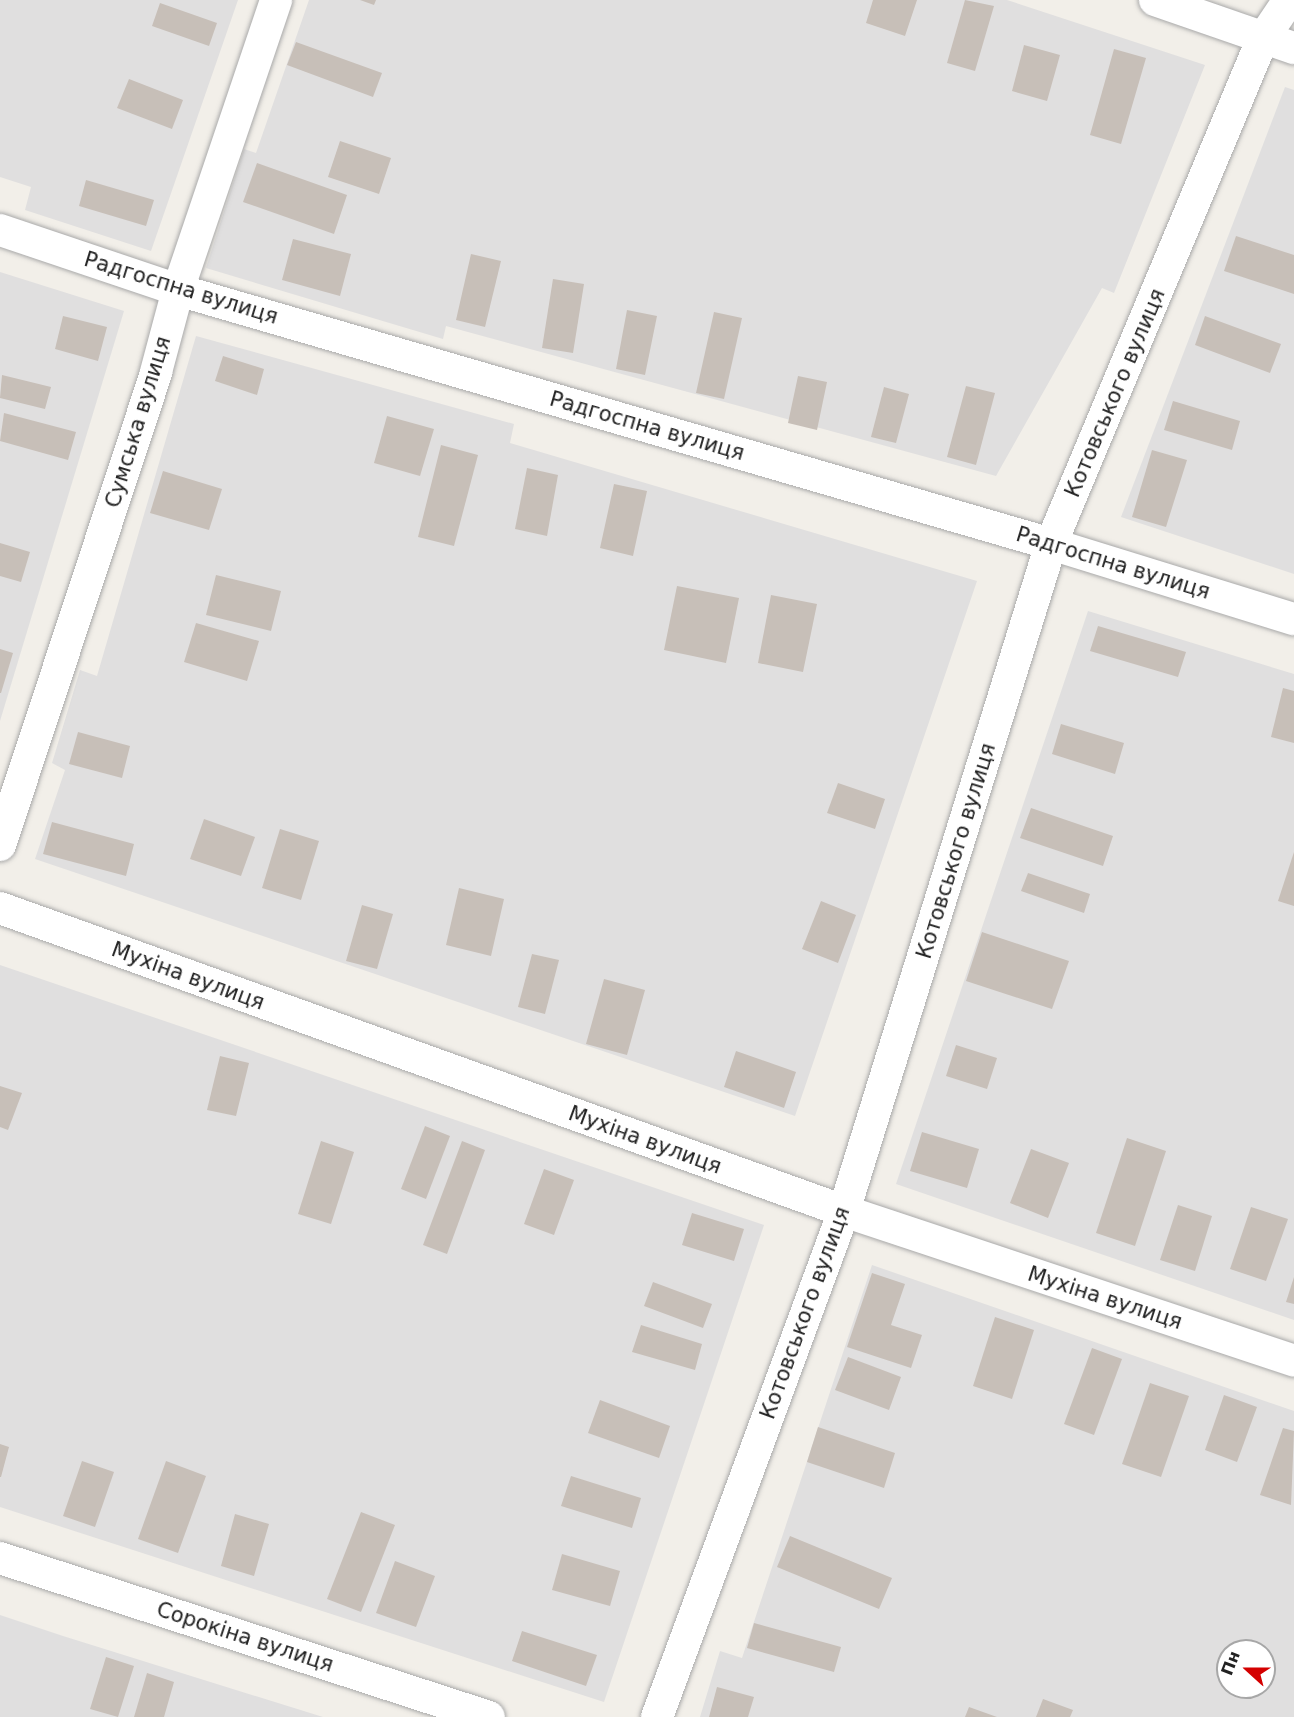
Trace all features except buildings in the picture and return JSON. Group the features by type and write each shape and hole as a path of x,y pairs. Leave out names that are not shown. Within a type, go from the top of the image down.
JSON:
{"street":[{"name":"Сумська вулиця","path":"0,845 156,372 178,290 276,0"},
{"path":"1155,0 1262,40 1294,48"},
{"name":"Котовського вулиця","path":"657,1717 844,1211 1051,544 1262,40 1289,0"},
{"name":"Радгоспна вулиця","path":"0,230 178,290 1051,544 1294,619"},
{"name":"Мухіна вулиця","path":"0,908 844,1211 1294,1361"},
{"name":"Сорокіна вулиця","path":"0,1558 489,1717"}],"shaded area":[{"path":"0,0 238,0 151,251 25,210 31,187 0,177"},
{"path":"309,0 1007,0 1205,65 1114,293 1102,288 996,476 446,326 443,339 206,268 244,149 256,153"},
{"path":"1285,87 1294,90 1294,574 1121,517"},
{"path":"0,272 124,311 0,721"},
{"path":"196,336 514,424 510,443 977,581 795,1116 35,859 65,770 52,763 80,670 97,676"},
{"path":"1088,611 1294,674 1294,1320 896,1184"},
{"path":"0,965 764,1225 604,1702 0,1507"},
{"path":"872,1265 1294,1411 1294,1717 700,1717 720,1651 742,1658"},
{"path":"0,1615 63,1636 323,1717 0,1717"}]}
